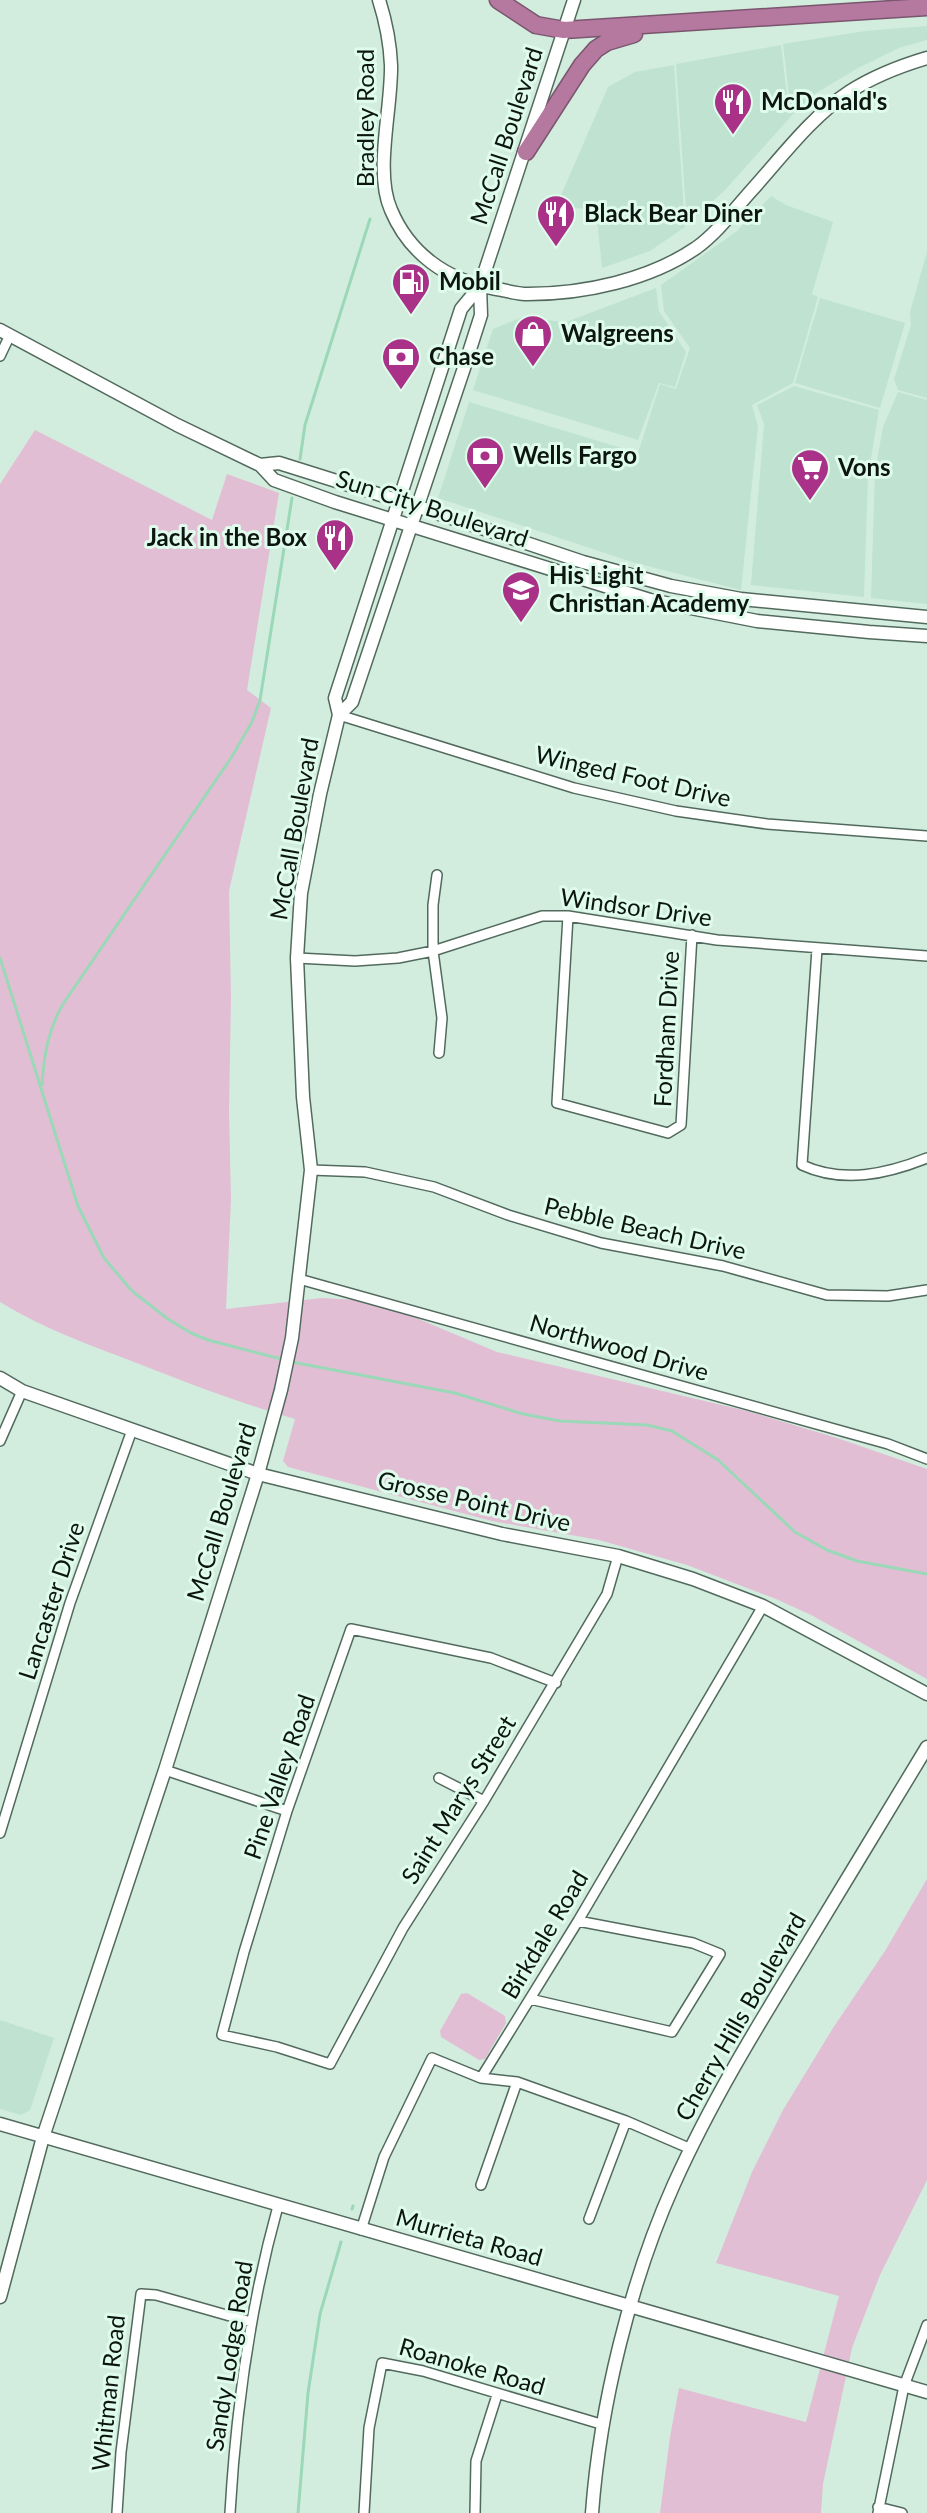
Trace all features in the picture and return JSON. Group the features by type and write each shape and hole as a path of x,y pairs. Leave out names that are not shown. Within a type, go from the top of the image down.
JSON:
{"highway":[{"path":"498,0 536,25 564,30 927,7"},
{"path":"526,152 582,65 596,49 619,37 666,25"}],"street":[{"name":"Bradley Road","path":"379,0 388,31 391,67 384,177 389,206 402,234 421,256 441,270 480,286 525,294 574,292 657,269 697,247 812,124 848,93 894,68 927,58"},
{"name":"McCall Boulevard","path":"0,2297 43,2137 165,1770 258,1474 292,1338 311,1170 303,1097 297,958 301,893 339,715 335,698 461,309 480,286 574,0"},
{"name":"McCall Boulevard","path":"339,715 352,702 481,315 480,286"},
{"name":"Sun City Boulevard","path":"5,333 177,425 260,465 274,480 410,525 608,588 693,609 795,625 927,636"},
{"path":"0,356 5,333"},
{"name":"Sun City Boulevard","path":"260,465 279,463 583,562 671,586 741,599 927,617"},
{"name":"Winged Foot Drive","path":"339,715 574,788 661,808 744,822 927,836"},
{"path":"437,875 433,905 433,951 442,1018 439,1053"},
{"name":"Windsor Drive","path":"297,958 355,961 398,958 433,951 542,916 568,916 692,935 817,949 927,956"},
{"name":"Fordham Drive","path":"568,916 557,1103 668,1133 681,1125 692,935"},
{"path":"817,949 802,1165 821,1174 860,1175 895,1171 927,1158"},
{"name":"Pebble Beach Drive","path":"311,1170 365,1172 434,1187 508,1215 601,1243 723,1266 827,1295 888,1296 927,1290"},
{"name":"Northwood Drive","path":"299,1279 888,1444 927,1459"},
{"name":"Grosse Point Drive","path":"0,1378 22,1391 258,1474 502,1534 618,1556 716,1587 763,1606 927,1694"},
{"path":"0,1441 22,1391"},
{"name":"Lancaster Drive","path":"0,1833 70,1603 132,1430"},
{"name":"Saint Marys Street","path":"330,2064 403,1928 484,1801 607,1594 618,1556"},
{"name":"Birkdale Road","path":"481,2078 578,1921 763,1606"},
{"name":"Pine Valley Road","path":"330,2064 277,2047 222,2035 287,1811 351,1629 491,1658 556,1683"},
{"name":"Cherry Hills Boulevard","path":"592,2513 616,2365 659,2221 729,2072 927,1747"},
{"path":"165,1770 287,1811"},
{"path":"439,1778 484,1801"},
{"path":"530,1999 672,2032 720,1954 693,1943 578,1921"},
{"path":"361,2230 384,2157 432,2058 481,2078 517,2082 626,2121 691,2149"},
{"path":"481,2185 517,2082"},
{"path":"589,2219 626,2121"},
{"name":"Murrieta Road","path":"0,2124 927,2392"},
{"name":"Sandy Lodge Road","path":"230,2513 239,2402 251,2322 278,2206"},
{"name":"Whitman Road","path":"117,2513 121,2452 141,2294 156,2295 251,2322"},
{"path":"902,2513 878,2510 904,2386 927,2325"},
{"name":"Roanoke Road","path":"364,2513 369,2428 382,2363 423,2371 604,2425"},
{"path":"475,2513 476,2461 497,2395"}],"shaded area":[{"path":"927,26 927,40 899,48 858,68 816,93 798,109 789,95 783,44 865,31"},
{"path":"781,45 787,96 796,111 725,190 687,225 676,64"},
{"path":"674,65 685,227 650,251 602,268 596,208 555,209 608,87 635,72"},
{"path":"771,196 786,205 833,222 812,294 818,297 793,383 752,405 758,426 741,590 632,562 438,498 469,402 638,453 660,384 676,389 690,348 664,311 661,285 737,231"},
{"path":"927,252 927,398 898,390 894,379 911,325 910,312"},
{"path":"656,288 659,311 686,352 675,387 659,383 638,440 473,390 493,329 520,318 566,322"},
{"path":"820,298 905,323 880,408 795,383"},
{"path":"794,386 879,410 868,477 864,597 751,585 764,424 757,405"},
{"path":"898,392 927,400 927,604 871,598 875,471 883,427"},
{"path":"35,430 212,520 227,474 279,493 247,690 271,708 229,891 231,1199 226,1309 322,1298 376,1301 497,1352 747,1411 927,1469 927,1679 811,1615 687,1565 599,1540 492,1521 288,1467 283,1461 295,1419 82,1342 0,1302 0,484"},
{"path":"927,1879 927,2180 880,2275 852,2348 823,2484 821,2513 660,2513 679,2388 806,2422 839,2296 716,2263 752,2172 783,2110 885,1951"},
{"path":"467,1993 505,2016 506,2023 485,2059 479,2060 441,2037 440,2031 461,1994"},
{"path":"0,2020 54,2038 30,2110 21,2115 0,2109"}],"waterway":[{"path":"300,459 305,425 370,219"},
{"path":"42,1085 48,1043 63,1004 231,758 252,722 260,700 292,498"},
{"path":"0,958 78,1206 104,1258 132,1291 191,1333 285,1360"},
{"path":"292,1362 455,1393 523,1414 560,1421 647,1425 672,1431 718,1460 795,1532 827,1550 857,1561 927,1574"},
{"path":"298,2513 308,2393 320,2314 341,2242"}],"place":[{"name":"McDonald's","path":"733,136"},
{"name":"Black Bear Diner","path":"556,248"},
{"name":"Mobil","path":"411,316"},
{"name":"Walgreens","path":"533,368"},
{"name":"Chase","path":"401,391"},
{"name":"Wells Fargo","path":"485,490"},
{"name":"Vons","path":"810,502"},
{"name":"Jack in the Box","path":"335,572"},
{"name":"His Light Christian Academy","path":"521,624"}]}
